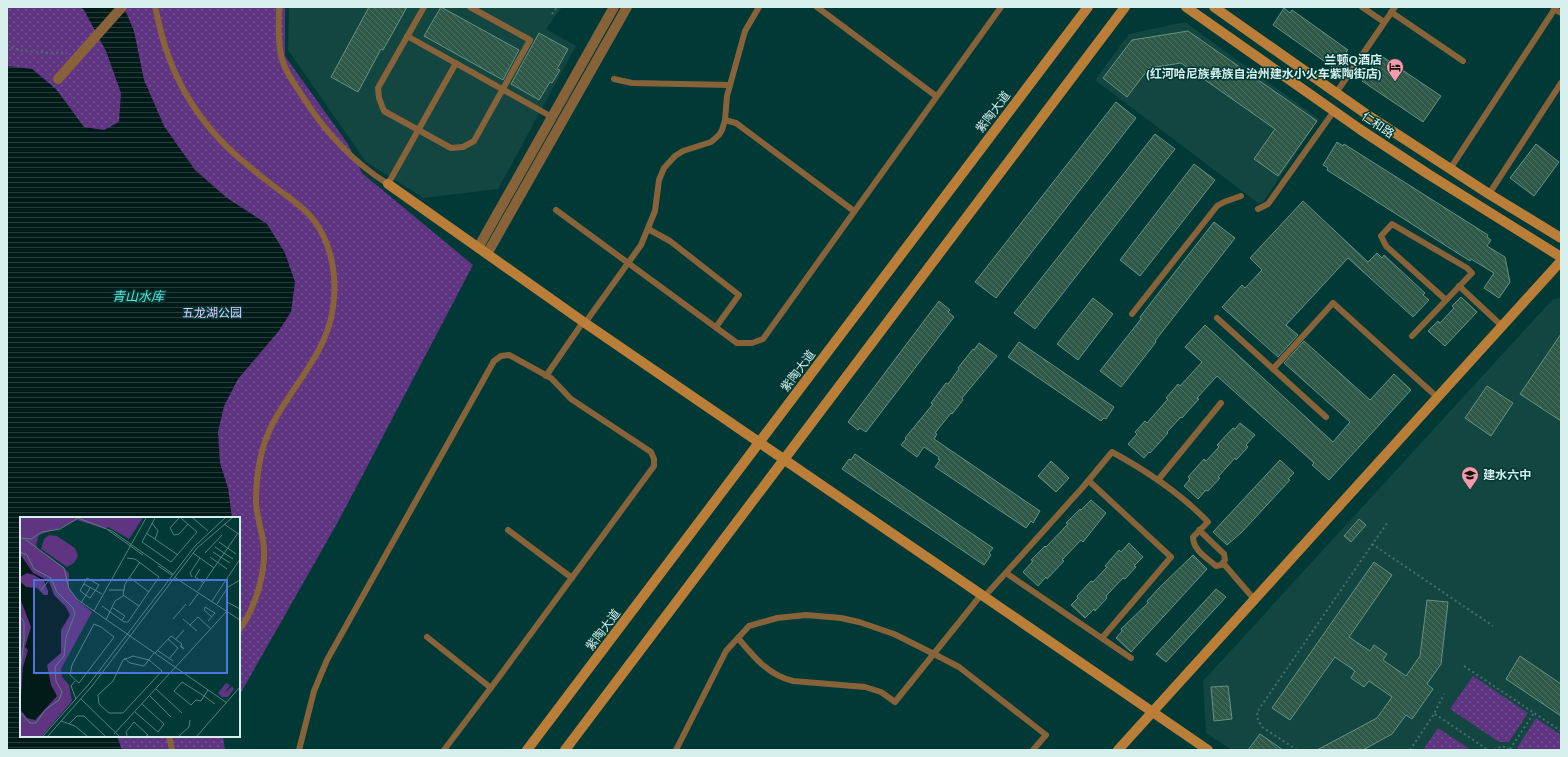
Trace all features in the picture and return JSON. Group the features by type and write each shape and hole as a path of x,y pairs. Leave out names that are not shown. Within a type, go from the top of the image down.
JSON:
{"main road":[{"name":"紫陶大道","path":"528,750 1088,7"},
{"path":"565,750 1125,7"},
{"name":"仁和路","path":"1186,7 1334,112 1428,174 1561,257"},
{"name":"仁和路","path":"1214,7 1336,93 1450,169 1561,238"},
{"path":"388,184 584,322 1208,750"},
{"path":"1118,750 1561,261"}],"street":[{"path":"58,79 122,7"},
{"path":"478,248 614,7"},
{"path":"487,254 627,7"}],"lane":[{"path":"155,7 168,55 189,100 213,132 246,165 302,208 319,227 330,251 334,278 333,308 325,337 312,364 282,406 270,427 260,460 256,504 264,548 263,573 247,620 240,629"},
{"path":"279,7 280,51 287,72 313,113 332,138 360,165 388,184 456,63"},
{"path":"424,7 378,88 378,94 384,111 451,148 474,141 530,40 470,7"},
{"path":"546,376 641,245 655,211 659,180 664,168 675,156 683,151 711,142 722,130 725,120 727,96 745,31 759,7"},
{"path":"817,7 936,96"},
{"path":"556,210 737,343 752,343 763,339 1001,7"},
{"path":"1362,7 1384,22"},
{"path":"1450,169 1555,8 1561,13"},
{"path":"1336,93 1393,10 1462,61"},
{"path":"408,36 552,117"},
{"path":"614,79 632,83 730,85"},
{"path":"1489,194 1561,83"},
{"path":"1258,209 1268,204 1334,112"},
{"path":"725,120 736,123 854,211"},
{"path":"1132,314 1217,206 1241,196"},
{"path":"1412,336 1472,273 1467,268 1392,224 1381,236 1386,246 1446,300"},
{"path":"648,229 670,241 739,294 716,327"},
{"path":"1459,286 1502,326"},
{"path":"1273,369 1333,303 1437,397"},
{"path":"1217,318 1326,417"},
{"path":"299,750 314,691 327,660 494,361 501,356 509,355 551,378 571,399 651,452 654,459 654,466 444,750"},
{"path":"1158,480 1221,403"},
{"path":"738,638 760,664 784,678 793,681 865,687 881,692 895,702 983,596 1006,573 1089,481 1112,452 1158,480 1188,503 1208,522 1200,530 1193,537 1193,543 1196,548 1216,566 1223,563 1225,557 1224,554 1200,530"},
{"path":"1089,481 1170,557 1102,638"},
{"path":"508,530 572,578"},
{"path":"1223,563 1254,599"},
{"path":"1006,573 1131,658"},
{"path":"676,750 726,651 749,626 763,621 790,616 822,616 847,619 894,634 959,667 1046,736 1033,750"},
{"path":"427,637 491,688"},
{"path":"169,737 172,750"}],"path":[{"path":"552,14 557,7"},
{"path":"7,45 27,51 80,54"},
{"path":"1297,750 1262,727 1258,720 1257,712 1387,522"},
{"path":"1372,544 1493,626"},
{"path":"1464,666 1561,731"},
{"path":"1410,750 1434,714 1444,694"},
{"path":"1494,750 1502,746 1510,749 1534,713"},
{"path":"1434,714 1488,750"}],"shaded area":[{"path":"289,7 562,7 546,29 576,46 498,189 424,198 366,162 288,50"},
{"path":"1185,22 1319,119 1263,202 1258,203 1095,80 1129,34"},
{"name":"建水六中","path":"1561,298 1561,750 1232,750 1206,733 1203,681 1553,299"}],"green space":[{"name":"五龙湖公园","path":"7,7 285,7 285,56 348,144 362,173 473,265 339,520 240,694 240,517 20,517 20,737 223,737 225,750 7,750"},
{"path":"1473,676 1528,713 1509,742 1499,742 1450,709"},
{"path":"1536,718 1561,735 1561,750 1518,750 1517,748"},
{"path":"1438,728 1471,750 1423,750"}],"water":[{"name":"青山水库","path":"80,7 121,7 126,12 134,31 144,80 164,126 195,170 227,198 267,224 285,253 295,282 291,312 278,332 238,379 224,406 218,432 220,463 228,488 232,517 20,517 20,737 117,737 122,750 7,750 7,66 32,69 56,89 84,127 104,130 119,122 121,93 106,51 84,10"}],"building":[{"path":"369,7 407,7 383,50 381,49 358,92 331,77"},
{"path":"441,7 519,50 503,80 424,36"},
{"path":"1284,8 1290,13 1292,10 1348,50 1346,52 1352,57 1341,73 1273,25"},
{"path":"1188,31 1317,121 1278,176 1254,159 1275,129 1181,63 1149,68 1127,97 1103,78 1132,40"},
{"path":"539,33 568,49 557,69 560,70 552,83 550,82 539,100 511,84"},
{"path":"1380,55 1441,96 1423,122 1362,81"},
{"path":"1116,102 1136,118 996,298 975,282"},
{"path":"1155,134 1175,149 1035,329 1014,313"},
{"path":"1337,142 1343,146 1344,144 1488,235 1487,237 1491,240 1487,246 1505,257 1510,282 1499,298 1484,288 1494,273 1471,259 1470,261 1327,170 1328,168 1323,165"},
{"path":"1536,144 1559,162 1534,196 1510,178"},
{"path":"1194,164 1215,180 1140,276 1120,260"},
{"path":"1303,201 1368,262 1377,253 1382,258 1384,255 1425,293 1423,295 1429,300 1413,317 1348,258 1286,325 1298,335 1278,357 1222,307 1242,285 1245,288 1262,270 1250,258"},
{"path":"1214,222 1235,238 1121,387 1100,371"},
{"path":"1461,297 1477,312 1445,346 1428,331 1438,321 1440,323 1454,308 1452,306"},
{"path":"1093,298 1113,314 1078,360 1057,344"},
{"path":"939,301 950,310 948,312 954,317 866,432 860,428 858,430 848,422"},
{"path":"1205,325 1333,442 1350,422 1284,363 1304,341 1370,400 1394,374 1411,390 1329,480 1312,465 1314,463 1217,376 1197,398 1199,399 1144,458 1128,444 1137,434 1135,432 1145,421 1147,423 1168,399 1166,398 1178,384 1180,386 1202,362 1185,347"},
{"path":"1561,334 1561,421 1520,394"},
{"path":"1019,342 1114,407 1106,419 1104,418 1101,421 1008,357"},
{"path":"979,343 997,356 962,398 963,400 952,414 951,413 935,433 937,434 934,439 1040,511 1033,523 1031,521 1026,528 935,467 940,460 938,459 939,457 924,447 917,457 901,445 933,404 931,403 946,383 948,384 959,369 958,368"},
{"path":"1487,386 1513,403 1491,436 1465,418"},
{"path":"1240,423 1255,435 1246,445 1248,447 1236,460 1235,458 1218,477 1220,478 1198,499 1184,486 1190,479 1188,477 1204,459 1206,461 1219,447 1217,445 1233,428 1235,429"},
{"path":"855,454 993,548 989,553 991,555 984,565 842,469 849,459 851,460"},
{"path":"1280,460 1294,473 1288,479 1290,480 1242,532 1227,545 1213,532"},
{"path":"1051,461 1069,478 1056,492 1038,476"},
{"path":"1091,500 1106,513 1083,542 1081,540 1062,560 1064,561 1038,586 1023,572 1033,561 1031,560 1045,546 1046,547 1080,509 1081,510"},
{"path":"1359,519 1366,525 1351,542 1344,536"},
{"path":"1129,543 1143,557 1134,566 1136,567 1125,579 1123,578 1106,596 1107,598 1095,611 1094,609 1085,618 1071,605 1091,581 1093,582 1107,567 1105,566 1119,550 1121,552"},
{"path":"1193,555 1207,569 1131,652 1116,638 1122,631 1121,629 1148,603 1147,601 1159,588"},
{"path":"1374,562 1392,575 1349,637 1370,651 1374,645 1387,654 1383,660 1406,676 1420,656 1427,600 1448,602 1441,664 1427,684 1433,689 1412,719 1406,715 1392,734 1363,750 1317,750 1377,718 1392,697 1369,681 1364,687 1351,678 1355,671 1335,657 1290,720 1272,708"},
{"path":"1216,589 1226,597 1166,662 1156,654"},
{"path":"1520,656 1561,684 1561,716 1506,679"},
{"path":"1228,686 1232,719 1214,721 1211,687"},
{"path":"1260,734 1283,750 1248,750"}],"place":[{"name":"兰顿Q酒店 (红河哈尼族彝族自治州建水小火车紫陶街店)","path":"1395,82"},
{"name":"建水六中","path":"1470,490"}]}
